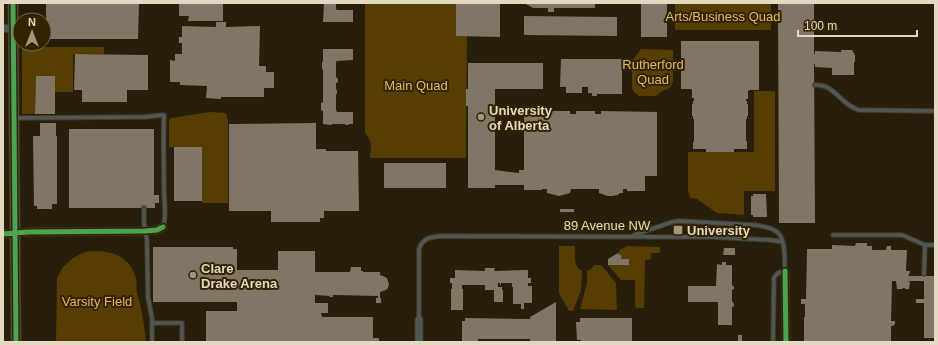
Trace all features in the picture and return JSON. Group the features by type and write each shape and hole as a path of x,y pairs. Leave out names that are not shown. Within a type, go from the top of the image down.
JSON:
{"street":[{"path":"14,52 16,342"},
{"path":"3,234 28,232 145,231 157,230 163,227"},
{"path":"785,271 786,342"},
{"path":"419,320 419,342"}],"lane":[{"path":"815,85 825,86 830,89 846,104 855,109 878,111 935,111"},
{"path":"14,118 143,118 164,115 163,227"},
{"path":"144,208 147,240 148,297 152,318 152,342"},
{"path":"631,236 679,221 766,227 775,230 783,242 785,271 776,274 774,278 773,342"},
{"path":"834,235 902,236 925,245 935,245"},
{"name":"89 Avenue NW","path":"419,320 419,250 423,242 429,238 441,236 712,236 783,242"},
{"path":"924,274 925,245"},
{"path":"152,323 182,323 182,342"}],"green space":[{"name":"Main Quad","path":"365,3 456,3 456,36 467,36 466,158 370,158 370,142 365,133"},
{"name":"Arts/Business Quad","path":"675,3 771,3 771,30 675,30"},
{"path":"52,47 104,47 104,54 73,54 73,92 55,92 55,76 36,76 35,114 22,114 22,52 52,52"},
{"name":"Rutherford Quad","path":"641,49 673,50 673,82 669,89 662,91 656,96 639,96 632,88 632,61"},
{"path":"754,91 775,91 775,191 744,191 744,215 717,213 697,199 690,198 688,191 688,152 754,152"},
{"path":"210,112 226,113 228,121 228,203 202,203 202,147 169,147 169,120 171,118"},
{"path":"559,246 575,246 576,263 582,271 581,291 573,311 569,311 559,293"},
{"path":"627,246 660,247 660,253 651,253 651,259 645,260 644,308 636,308 635,306 635,280 621,280 608,265 629,265 629,259 621,259 620,254 619,255 618,253"},
{"name":"Varsity Field","path":"85,252 106,252 119,256 125,260 133,271 141,306 146,342 56,342 57,278 63,267 73,258"},
{"path":"594,265 601,265 616,283 617,310 580,309 587,283 587,271"}],"building":[{"path":"46,3 139,3 138,39 52,39 52,12 46,12"},
{"path":"179,3 223,3 223,21 188,21 189,16 179,16"},
{"path":"324,3 336,3 337,10 353,10 353,22 323,22"},
{"path":"456,3 500,3 500,37 456,36"},
{"path":"524,3 595,3 595,8 554,8 554,12 548,12 548,8 533,8"},
{"path":"641,3 667,3 667,37 641,37"},
{"path":"778,3 814,3 814,54 815,51 841,52 841,50 852,50 855,55 854,75 832,75 832,68 815,67 814,64 815,223 779,223"},
{"path":"524,16 617,17 617,36 524,35"},
{"path":"216,22 226,22 226,27 260,26 259,66 266,66 266,72 274,72 274,88 264,88 264,97 221,97 221,99 206,98 207,86 180,85 180,82 170,82 170,60 175,61 175,54 182,54 182,43 179,43 179,37 182,37 182,26 216,27"},
{"path":"681,41 759,41 759,90 748,91 748,99 746,99 748,104 748,116 746,119 747,149 734,149 734,152 706,152 706,149 693,149 694,119 692,116 692,104 694,98 692,98 691,89 681,89"},
{"path":"323,49 353,49 353,60 336,62 336,77 338,82 336,83 336,110 337,112 353,112 353,124 323,124 323,111 321,110 321,103 323,102"},
{"path":"75,54 148,55 148,90 127,90 127,102 82,102 82,90 74,90"},
{"path":"561,59 622,59 622,94 597,94 597,96 592,96 592,93 588,93 588,87 582,87 582,93 566,93 566,87 560,87"},
{"path":"468,63 543,63 543,89 495,89 495,170 519,173 519,170 524,170 524,111 570,111 570,114 576,114 576,111 595,111 595,114 601,114 601,111 657,112 657,176 645,176 645,191 627,191 627,189 623,189 623,193 612,196 599,193 599,189 571,189 570,193 559,196 547,193 547,189 524,190 524,185 495,185 495,188 468,188 468,106 466,106 466,89 468,89"},
{"path":"36,76 55,76 55,114 35,114"},
{"path":"40,123 56,123 57,204 52,204 52,209 37,209 37,206 34,206 33,136 40,136"},
{"path":"316,123 316,149 326,149 326,151 358,151 359,211 324,211 324,218 320,218 320,222 271,222 271,211 229,211 229,124"},
{"path":"69,129 154,129 154,195 159,195 159,203 155,203 155,208 69,208"},
{"path":"174,147 202,147 202,201 174,201"},
{"path":"384,163 446,163 446,188 384,188"},
{"path":"753,194 766,194 767,217 753,217 753,215 751,215 751,196 753,196"},
{"path":"560,209 574,209 574,212 560,212"},
{"path":"856,243 867,243 867,246 872,246 872,250 886,250 887,246 891,246 891,250 907,250 906,271 910,271 908,276 935,276 935,338 924,338 924,303 916,303 916,299 924,299 924,281 908,281 910,282 909,289 897,289 896,281 892,281 891,321 895,321 895,324 891,326 891,342 804,342 805,304 801,304 801,299 806,299 807,249 832,249 832,245 855,246"},
{"path":"153,247 233,247 233,249 237,249 237,270 278,270 278,251 315,251 315,272 350,272 351,267 361,267 361,271 363,272 380,272 380,275 387,278 389,284 386,290 380,292 381,303 376,303 376,298 378,298 378,296 333,295 333,297 329,297 330,296 315,295 315,303 328,303 328,313 321,313 322,317 373,317 373,338 379,338 379,342 206,342 206,311 237,311 237,302 153,302"},
{"path":"724,248 735,248 735,255 723,255"},
{"path":"618,253 622,257 621,259 629,259 629,265 608,265 608,259"},
{"path":"722,262 726,262 726,265 732,265 732,285 734,289 732,290 732,301 734,306 732,307 732,325 718,325 718,302 688,302 688,286 716,286 717,264 722,265"},
{"path":"485,268 495,268 494,271 528,270 528,278 531,278 531,283 528,283 528,286 532,286 532,303 524,303 524,309 521,309 521,304 513,304 512,283 501,283 500,285 500,283 498,283 498,287 502,287 503,290 503,302 494,302 494,290 485,290 485,285 462,285 463,310 451,310 452,283 450,283 450,278 455,278 455,270 485,271"},
{"path":"556,302 556,341 530,341 530,339 478,339 478,341 462,341 462,321 465,321 465,318 530,319 530,317"},
{"path":"580,318 632,318 632,342 581,342 581,340 577,340 576,322 580,322"},
{"path":"738,335 742,335 742,342 738,342"}],"cycle path":[{"path":"13,3 16,342"},
{"path":"3,234 28,232 145,231 157,230 163,227"},
{"path":"785,271 786,342"}],"place":[{"name":"University of Alberta","path":"481,117"},
{"name":"University","path":"678,230"},
{"name":"Clare Drake Arena","path":"193,275"}]}
